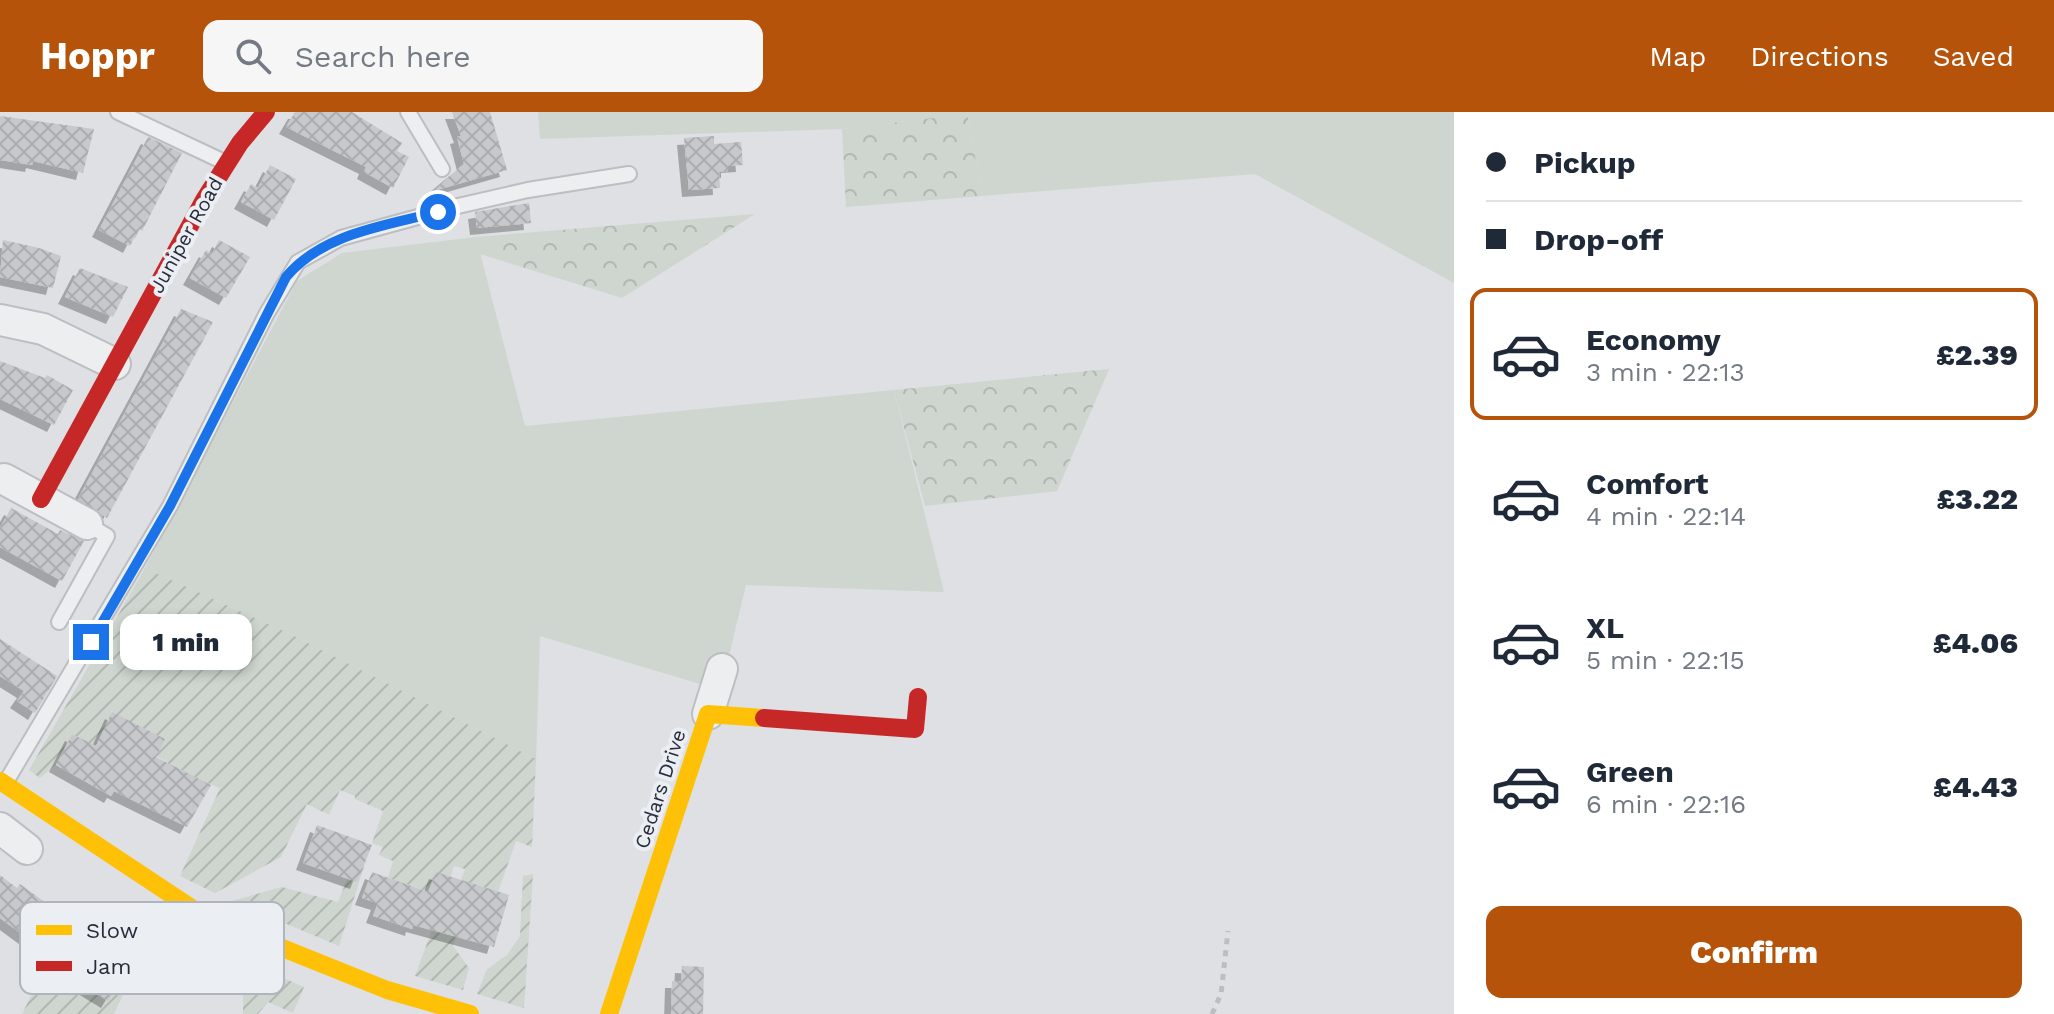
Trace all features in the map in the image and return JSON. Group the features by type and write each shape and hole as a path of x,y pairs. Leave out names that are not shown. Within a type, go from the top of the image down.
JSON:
{"street":[{"name":"Juniper Road","path":"41,499 226,163 266,112"},
{"path":"0,320 43,329 115,364"},
{"path":"2,483 41,499 87,524"},
{"path":"708,714 722,669"},
{"name":"Cedars Drive","path":"609,1014 708,714 913,743 918,697"},
{"path":"2,783 182,902"},
{"path":"0,828 27,849"},
{"path":"284,949 387,990 470,1014"}],"lane":[{"path":"118,112 142,120 226,163"},
{"path":"408,112 442,169"},
{"path":"2,783 170,506 267,313 298,262 341,238 458,206 528,190 629,174"},
{"path":"59,622 107,536 87,524"}],"path":[{"path":"1212,1014 1221,994 1228,931"}],"green space":[{"path":"538,112 941,112 942,117 842,129 540,139"},
{"path":"941,112 967,112 982,196 846,207 842,129 942,117"},
{"path":"967,112 1454,112 1454,283 1255,174 982,196"},
{"path":"755,214 622,298 480,254 476,237"},
{"path":"476,237 525,426 894,390 944,592 746,585 727,664 709,659 700,684 540,636 536,759 290,634 145,568 297,281 342,253"},
{"path":"1109,369 1057,491 925,506 894,390"},
{"path":"145,568 290,634 536,759 532,847 516,841 498,892 456,936 453,946 469,968 463,990 415,976 444,897 388,878 393,861 379,855 383,847 372,843 383,811 355,799 355,796 340,790 329,815 307,804 281,857 215,893 180,876 220,788 200,780 159,781 168,762 152,754 112,713 96,746 72,734 56,765 40,778 29,770","holes":["454,866 465,869 457,891 447,888"]},
{"path":"358,851 368,854 339,946 284,923 284,902 232,901 282,887 338,902"},
{"path":"533,874 524,1008 477,994 487,969 507,955 520,936 523,876"},
{"path":"284,978 304,987 293,1013 268,1002 258,1014 243,1014 243,994 284,994"},
{"path":"32,994 97,994 108,1000 112,994 123,994 114,1014 22,1014"}],"building":[{"path":"295,112 352,112 402,143 397,151 409,157 393,188 364,172 366,167 286,127"},
{"path":"452,112 490,112 507,170 430,192 464,164 457,137 461,136"},
{"path":"0,116 94,129 83,173 33,161 32,165 0,160"},
{"path":"714,136 714,144 741,142 743,165 728,166 728,171 719,172 720,188 689,190 684,138"},
{"path":"148,137 182,153 142,231 139,229 130,246 99,230"},
{"path":"270,165 296,179 274,220 241,202 251,184 258,188"},
{"path":"529,203 531,223 477,228 475,212"},
{"path":"3,240 61,256 53,288 0,277"},
{"path":"219,240 250,257 226,298 190,278 206,250 212,254"},
{"path":"80,268 128,287 113,317 65,297"},
{"path":"181,309 213,322 107,518 78,499"},
{"path":"0,361 45,378 47,375 73,390 54,425 0,399"},
{"path":"11,508 58,534 60,530 84,541 62,581 0,547 0,528"},
{"path":"0,639 57,676 35,713 17,701 24,691 0,676"},
{"path":"112,712 165,739 156,757 211,785 187,827 114,791 111,796 56,765 72,734 96,746"},
{"path":"317,825 372,845 357,882 303,863"},
{"path":"372,872 428,892 436,872 509,895 494,947 413,925 412,929 373,916 378,903 362,898"},
{"path":"0,875 17,888 20,884 45,902 20,902 20,933 0,918"},
{"path":"682,966 704,967 703,1014 671,1014 672,981 681,981"},
{"path":"97,994 112,994 108,1001"}],"traffic: slow":[{"path":"609,1014 708,714 764,718"},
{"path":"0,781 182,902"},
{"path":"284,949 387,990 470,1014"}],"traffic: jam":[{"path":"41,499 204,200 240,143 266,112"},
{"path":"764,718 915,729 918,697"}],"route":[{"path":"91,642 170,506 267,313 286,277 298,262 341,238 438,212"}]}
